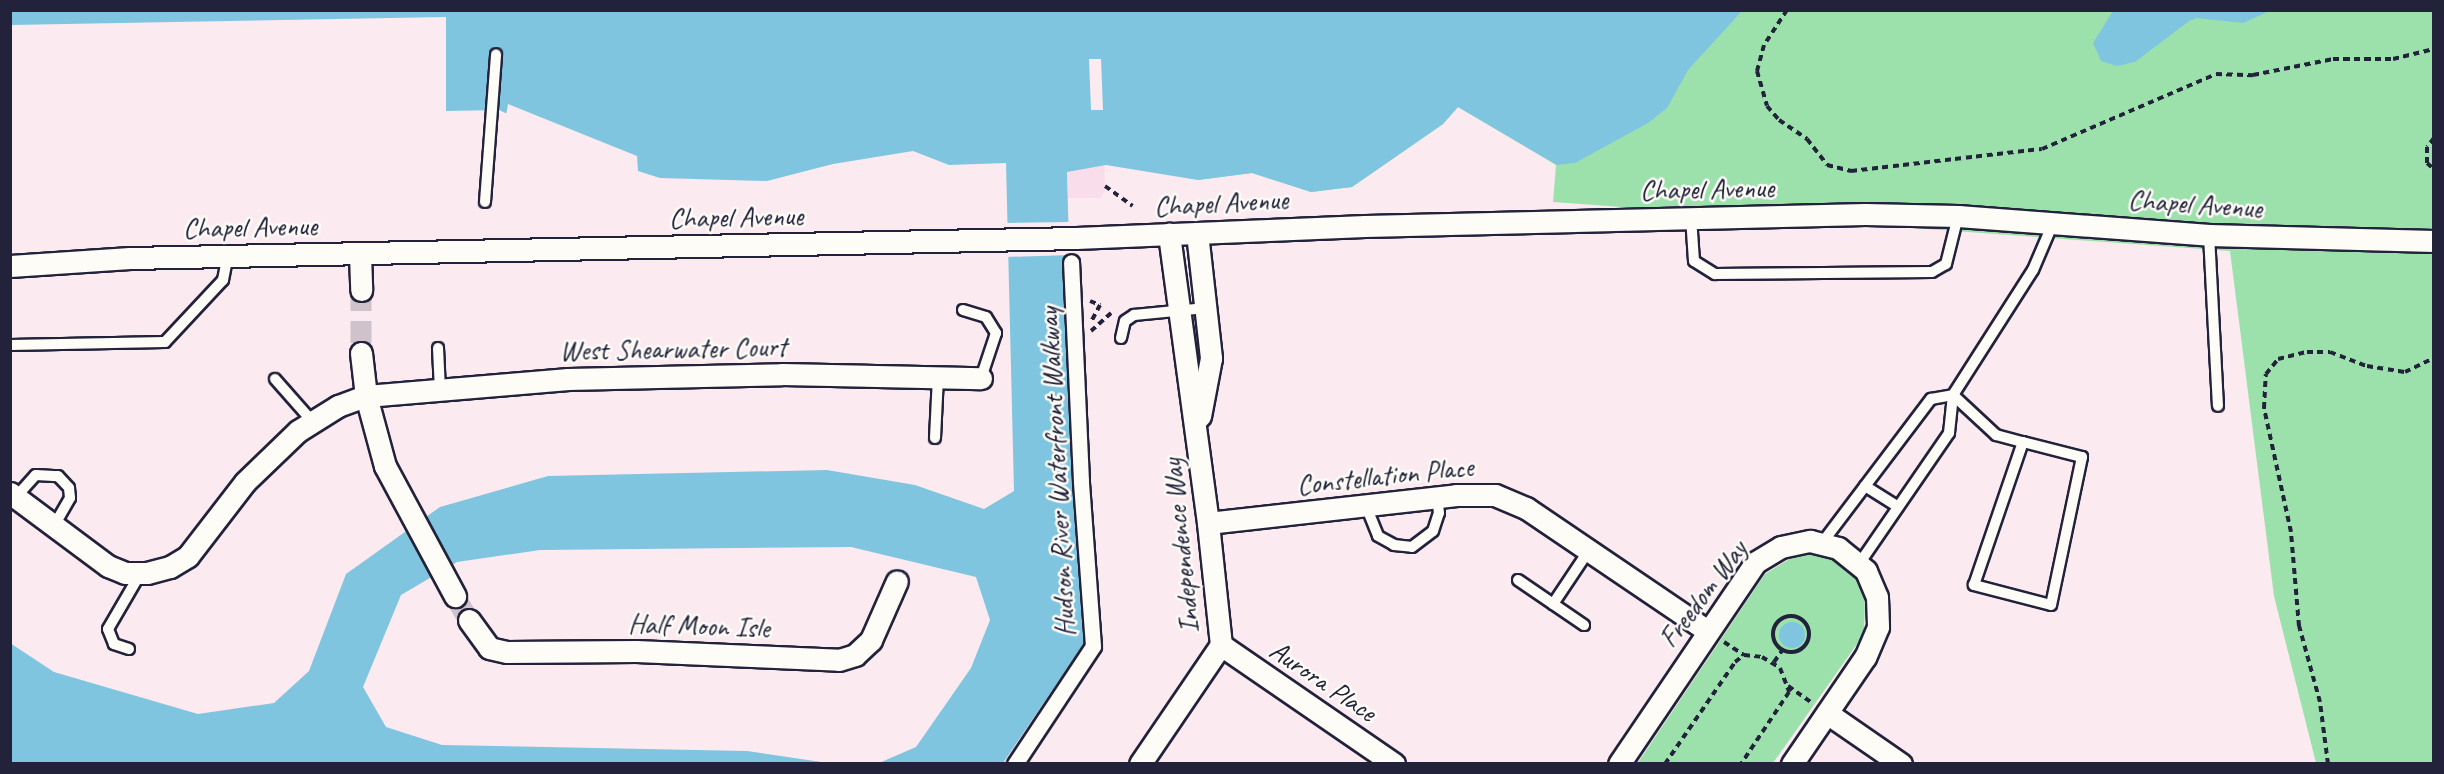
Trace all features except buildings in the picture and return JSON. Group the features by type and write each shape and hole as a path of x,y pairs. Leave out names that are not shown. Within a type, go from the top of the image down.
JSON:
{"street":[{"name":"Chapel Avenue","path":"10,266 228,255 1072,238 1691,217 1958,216 2209,235 2433,241"},
{"name":"Independence Way","path":"1197,233 1211,358 1198,441"},
{"name":"Independence Way","path":"1140,764 1221,645 1198,441 1169,234"},
{"path":"360,254 361,290"},
{"name":"Hudson River Waterfront Walkway","path":"1015,764 1094,646 1081,481 1071,262"},
{"path":"361,354 366,396 385,466 412,521 450,588"},
{"name":"West Shearwater Court","path":"366,396 602,378 775,374 981,378"},
{"path":"13,496 53,528 108,566 140,574 171,567 188,556 245,482 312,421 366,396"},
{"name":"Constellation Place","path":"1208,523 1484,493 1504,498 1589,550 1708,631"},
{"name":"Freedom Way","path":"1619,764 1708,631 1763,556 1790,544 1822,543 1838,548 1859,564 1874,586 1878,627 1865,657 1792,764"},
{"name":"Half Moon Isle","path":"469,620 489,648 507,652 636,651 839,660 855,655 871,640 897,581"},
{"name":"Aurora Place","path":"1221,645 1394,764"},
{"path":"1827,713 1900,764"}],"lane":[{"path":"485,202 496,54"},
{"path":"1691,217 1694,261 1703,269 1726,274 1932,272 1946,264 1958,216"},
{"path":"1859,564 1949,432 1953,395 2033,270 2053,222"},
{"path":"2209,235 2218,406"},
{"path":"10,345 165,342 223,280 228,255"},
{"path":"1121,338 1122,326 1129,317 1206,308"},
{"path":"963,310 986,317 996,333 981,378"},
{"path":"438,348 440,390"},
{"path":"935,438 938,377"},
{"path":"275,380 312,421"},
{"path":"1953,395 1996,435 2082,457 2051,605 1974,585 2023,442"},
{"path":"1822,543 1931,399 1953,395"},
{"path":"13,496 36,476 53,473 62,479 69,488 69,503 53,528"},
{"path":"1865,486 1898,507"},
{"path":"1366,506 1378,536 1394,545 1412,547 1433,531 1438,513 1437,498"},
{"path":"1553,604 1589,550"},
{"path":"129,649 114,644 108,628 140,574"},
{"path":"1518,580 1584,625"}],"path":[{"path":"1786,10 1764,45 1759,84 1767,106 1779,120 1807,139 1827,165 1844,171 2042,149 2216,74 2253,75 2333,59 2394,59 2433,49"},
{"path":"2433,138 2427,147 2427,163 2433,169"},
{"path":"1105,186 1133,206"},
{"path":"1073,300 1094,301 1100,305 1089,326 1093,332 1116,308"},
{"path":"2328,764 2320,702 2299,626 2290,522 2264,408 2266,374 2278,359 2307,352 2330,352 2367,366 2405,372 2433,358"},
{"path":"1786,616 1797,616 1809,629 1808,641 1800,650 1783,650 1773,635 1776,624 1786,616"},
{"path":"1774,662 1783,650"},
{"path":"1665,764 1735,662 1744,655 1774,662 1788,685 1827,713"},
{"path":"1741,764 1789,692 1788,685"}],"shaded area":[{"path":"1103,110 1105,190 1100,198 1068,198 1067,140"}],"green space":[{"path":"1329,11 2433,11 2433,763 2316,763 2274,596 2230,251 1553,202 1556,165 1458,107 1443,124 1352,187 1311,192 1252,173 1198,180"},
{"path":"1801,552 1830,556 1855,577 1865,597 1864,634 1773,763 1637,764 1765,574"}],"water":[{"path":"11,11 1742,11 1688,70 1667,108 1648,123 1575,163 1557,165 1458,107 1443,124 1352,187 1311,192 1252,173 1198,180 1106,165 1067,172 1077,537 1086,640 1003,763 879,763 916,747 971,668 990,620 976,577 851,547 540,550 457,562 401,595 363,687 386,727 442,745 747,751 828,763 11,763 10,643 54,672 198,714 274,703 309,671 346,574 440,507 548,476 827,470 915,485 984,509 1014,491 1006,163 949,165 913,151 833,164 767,181 660,178 619,165 499,110 446,111 446,17 11,25"},
{"path":"2113,11 2270,11 2243,23 2197,18 2189,21 2135,62 2117,66 2101,61 2093,43"},
{"path":"1792,622 1801,626 1805,635 1801,644 1792,648 1783,644 1779,635 1783,626"}],"pier":[{"path":"1089,59 1101,59 1103,110 1091,110"},
{"path":"508,104 637,156 638,171 618,168 506,116"},
{"path":"1071,222 1071,255 1005,257 1005,223"}],"tunnel":[{"path":"361,290 361,353"},
{"path":"455,596 469,620"}]}
